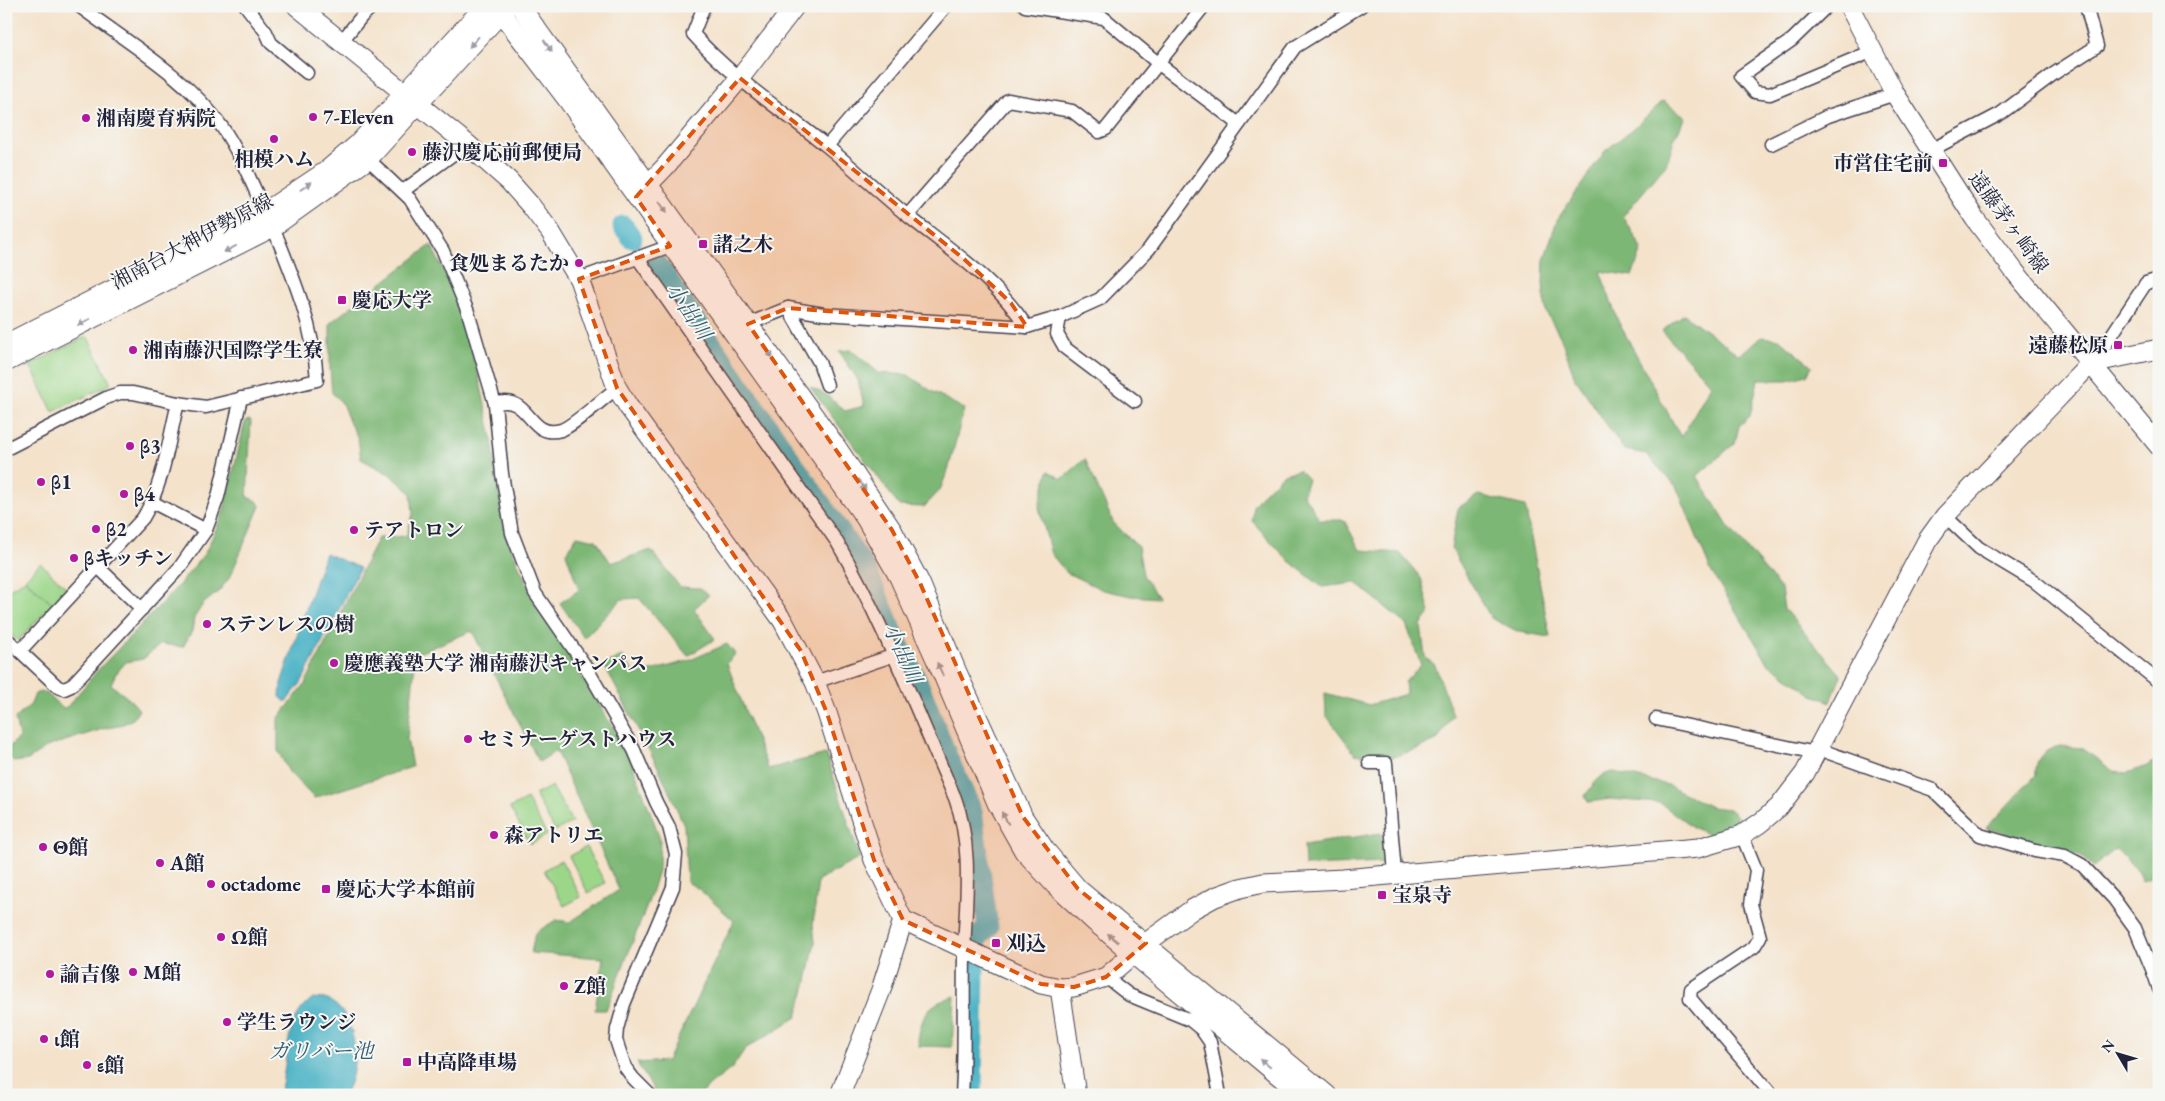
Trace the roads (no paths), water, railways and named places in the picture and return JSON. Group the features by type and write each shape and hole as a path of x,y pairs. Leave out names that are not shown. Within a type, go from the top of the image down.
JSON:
{"street":[{"path":"6,449 108,397 120,393 133,393 206,407 317,380 315,353 300,296 269,220 242,162 222,127 197,96 174,76 79,6"},
{"path":"246,6 266,32 271,43 307,74"},
{"path":"297,6 467,144 510,182 550,231 579,280 617,388 783,621 816,682 874,860 903,920 1030,980 1060,988 1074,987 1106,977 1193,909 1215,897 1240,888 1263,884 1698,848 1742,835 1779,807 1792,791 1817,751 1927,541 1946,516 2092,362 2146,284 2159,279"},
{"path":"341,42 362,16 373,6"},
{"path":"520,6 642,192 670,246 866,519 899,578 940,668 997,803 1024,851 1055,886 1140,949 1327,1095"},
{"path":"704,6 693,34 740,78 827,146 908,215 964,259 1011,303 1027,326"},
{"path":"642,192 740,78 795,6"},
{"path":"827,146 946,6"},
{"path":"1025,6 1104,18 1159,64 1239,124"},
{"path":"908,215 1008,100 1072,111 1098,132 1106,129 1204,6"},
{"path":"748,324 788,308 824,314 1027,326 1060,317 1100,299 1149,249 1295,47 1361,6"},
{"path":"1828,6 1792,40 1742,76 1755,92 1770,94 1873,51"},
{"name":"遠藤茅ヶ崎線","path":"1849,6 1895,94 1975,219 2015,272 2092,362 2159,446"},
{"path":"1931,150 2000,114 2055,73 2097,46 2086,6"},
{"path":"497,8 748,324 892,530 920,583 956,670 1023,817 1044,850 1078,889 1140,949 1302,1095"},
{"name":"湘南台大神伊勢原線","path":"6,362 269,220 368,159 411,100 497,8"},
{"path":"1771,144 1828,116 1895,94"},
{"name":"湘南台大神伊勢原線","path":"6,344 269,220 411,100"},
{"path":"403,191 467,144"},
{"path":"368,159 403,191 443,250 468,312 495,404 502,474 512,533 535,593 586,667 634,750 656,802 669,826 676,854 673,887 624,1004 616,1040 624,1067 650,1095"},
{"path":"579,280 670,246"},
{"path":"637,258 837,542 856,574 962,816 966,840 967,893 972,952 962,1095"},
{"path":"788,308 819,362 827,385"},
{"path":"1060,317 1057,334 1065,348 1135,401"},
{"path":"2092,362 2159,349"},
{"path":"495,404 505,400 516,402 542,429 552,432 564,429 617,388"},
{"path":"6,638 58,687 64,689 71,686 180,567 194,550 206,530 218,497 241,398"},
{"path":"20,652 143,518 159,485 178,403"},
{"path":"152,502 206,530"},
{"path":"1946,516 1978,548 2034,581 2159,682"},
{"path":"98,567 142,609"},
{"path":"816,682 892,656"},
{"path":"1656,719 1817,751 1933,790 1980,835 2035,851 2065,856 2082,865 2114,899 2135,928 2156,974 2159,989"},
{"path":"1369,763 1386,763 1395,874"},
{"path":"1742,835 1756,870 1751,904 1760,937 1754,947 1691,989 1690,998 1772,1095"},
{"path":"840,1095 881,990 903,920"},
{"path":"1106,977 1128,995 1190,1020 1201,1029 1210,1042 1220,1095"},
{"path":"1060,988 1076,1095"}],"water":[{"path":"325,553 360,568 301,683 286,702 280,697 281,683"},
{"name":"ガリバー池","path":"313,998 328,1000 338,1007 346,1018 354,1043 355,1057 349,1084 344,1095 279,1095 291,1030 303,1007"}],"waterway":[{"name":"小出川","path":"623,226 632,238"},
{"name":"小出川","path":"657,264 866,570 898,644 916,678 947,756 972,811 988,927 977,938 974,964 972,1095"}],"place":[{"name":"7-Eleven","path":"313,117"},
{"name":"湘南慶育病院","path":"86,118"},
{"name":"相模ハム","path":"274,139"},
{"name":"藤沢慶応前郵便局","path":"412,152"},
{"name":"市営住宅前","path":"1943,163"},
{"name":"諸之木","path":"703,244"},
{"name":"食処まるたか","path":"579,263"},
{"name":"慶応大学","path":"342,300"},
{"name":"遠藤松原","path":"2118,345"},
{"name":"湘南藤沢国際学生寮","path":"133,350"},
{"name":"β3","path":"130,446"},
{"name":"β1","path":"41,482"},
{"name":"β4","path":"124,494"},
{"name":"β2","path":"96,529"},
{"name":"テアトロン","path":"354,530"},
{"name":"βキッチン","path":"74,558"},
{"name":"ステンレスの樹","path":"207,624"},
{"name":"慶應義塾大学 湘南藤沢キャンパス","path":"334,663"},
{"name":"セミナーゲストハウス","path":"468,739"},
{"name":"森アトリエ","path":"494,835"},
{"name":"Θ館","path":"43,847"},
{"name":"A館","path":"160,863"},
{"name":"octadome","path":"211,884"},
{"name":"慶応大学本館前","path":"326,889"},
{"name":"宝泉寺","path":"1382,895"},
{"name":"Ω館","path":"221,937"},
{"name":"刈込","path":"996,943"},
{"name":"Μ館","path":"133,972"},
{"name":"諭吉像","path":"50,974"},
{"name":"Ζ館","path":"564,986"},
{"name":"学生ラウンジ","path":"227,1022"},
{"name":"ι館","path":"44,1039"},
{"name":"中高降車場","path":"407,1062"},
{"name":"ε館","path":"87,1065"}]}
